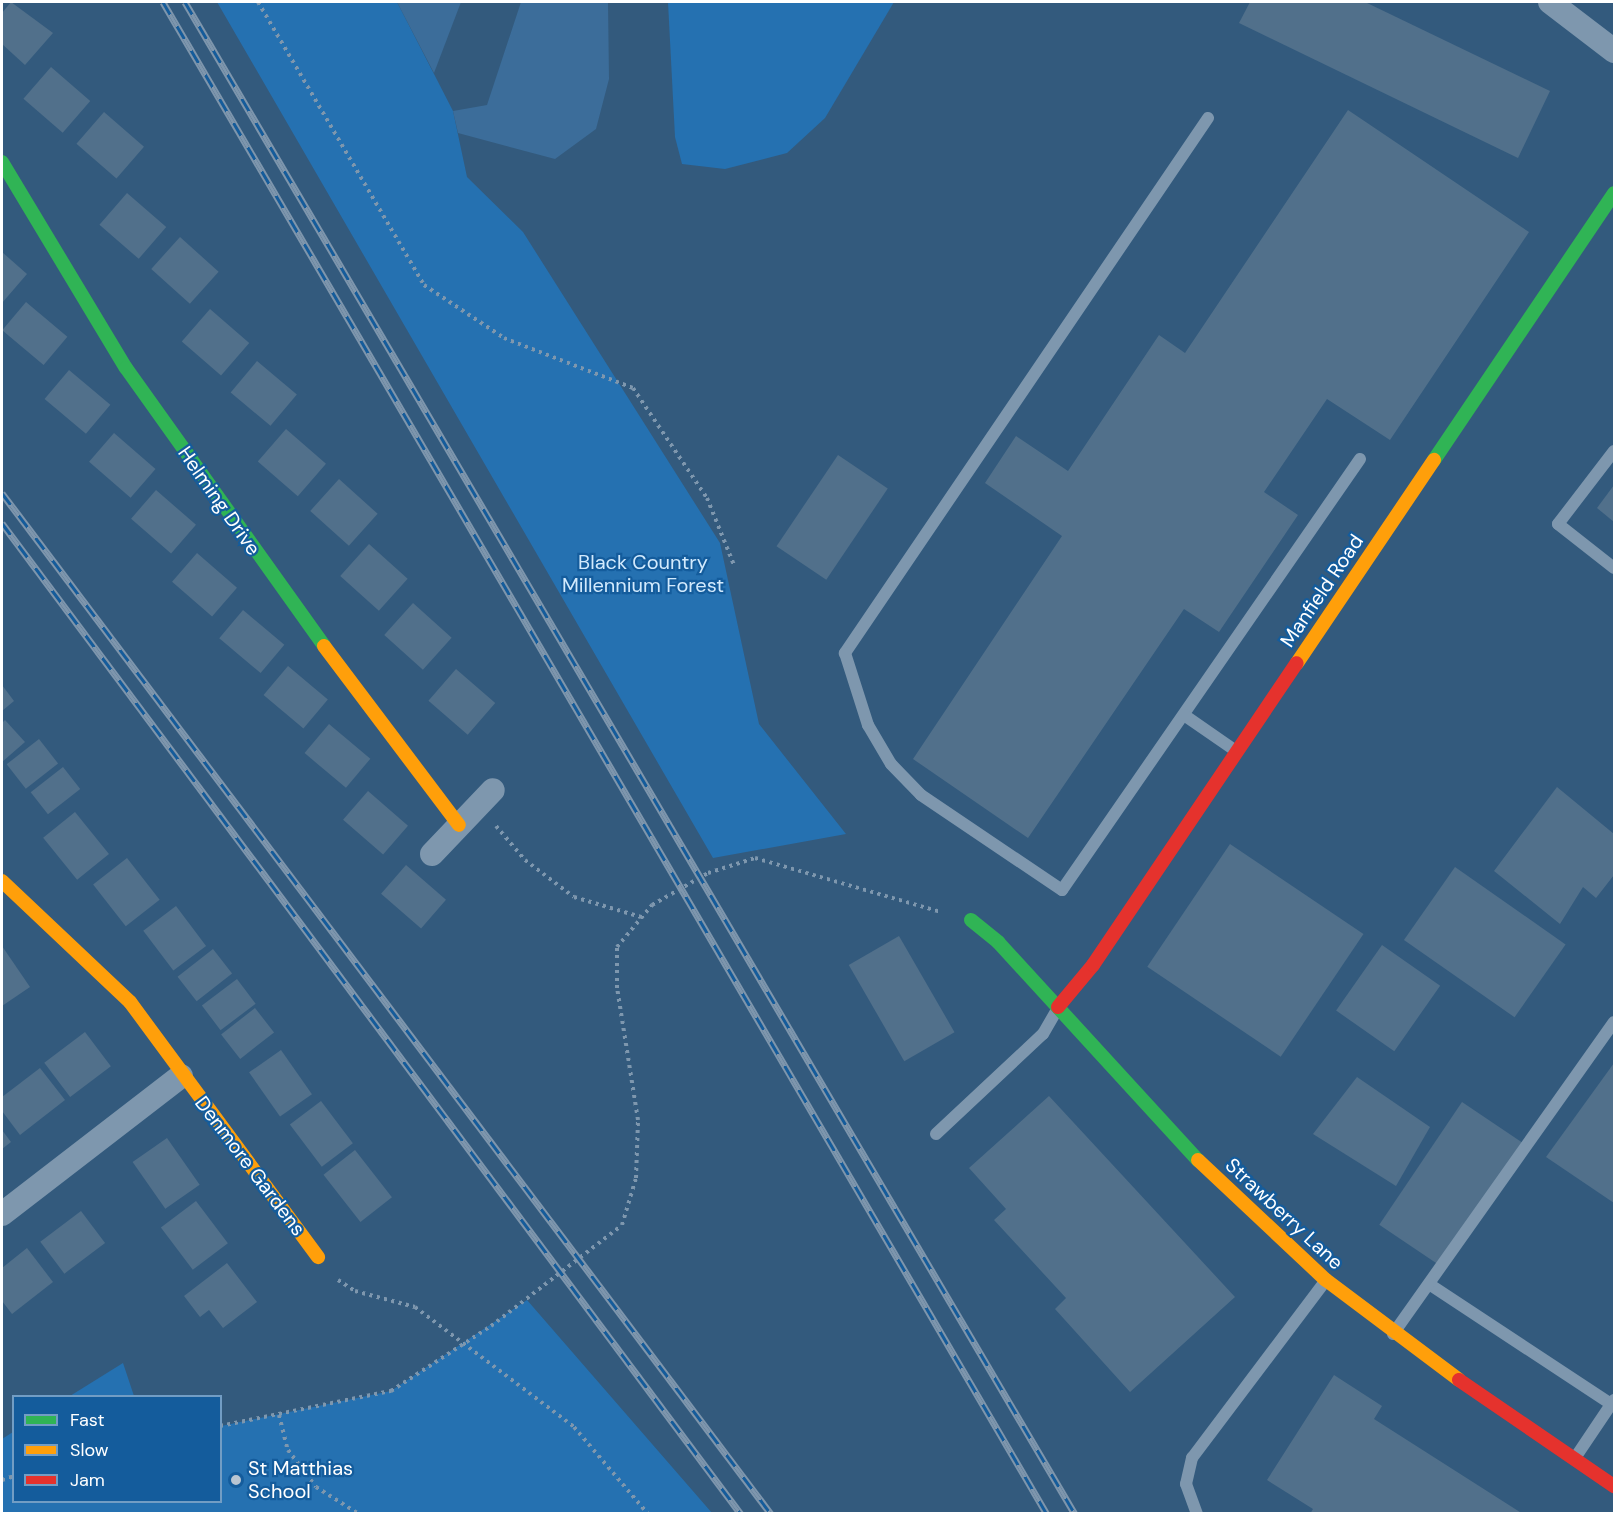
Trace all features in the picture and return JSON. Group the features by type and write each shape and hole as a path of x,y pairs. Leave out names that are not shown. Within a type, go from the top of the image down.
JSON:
{"street":[{"path":"1550,2 1614,51"},
{"name":"Helming Drive","path":"2,162 126,368 285,594 459,825"},
{"name":"Manfield Road","path":"1058,1007 1237,752 1614,193"},
{"path":"432,854 486,798"},
{"name":"Denmore Gardens","path":"2,881 108,977 318,1257"},
{"name":"Strawberry Lane","path":"971,920 1058,1007 1231,1196 1326,1280 1392,1335 1614,1486"},
{"name":"Denmore Gardens","path":"2,1214 181,1076"}],"lane":[{"path":"1208,118 845,653 868,725 891,764 921,795 1062,890 1360,459"},
{"path":"1614,451 1558,524 1614,568"},
{"path":"1184,715 1237,752"},
{"path":"936,1134 1043,1034 1058,1007"},
{"path":"1392,1335 1614,1022"},
{"path":"1197,1514 1186,1484 1192,1458 1326,1280"},
{"path":"1429,1284 1613,1402 1574,1460"}],"path":[{"path":"258,2 424,285 504,338 633,388 707,498 734,565"},
{"path":"486,798 525,860 574,897 641,917"},
{"path":"222,1426 392,1391 465,1345 603,1244 622,1226 636,1178 635,1075 617,988 617,947 652,905 708,873 755,858 971,920"},
{"path":"318,1257 355,1292 415,1307 574,1427 648,1514"},
{"path":"279,1415 288,1450 316,1487 359,1514"}],"green space":[{"name":"Black Country Millennium Forest","path":"217,2 397,2 453,111 467,177 523,232 720,543 759,724 846,834 713,858"},
{"path":"668,2 894,2 825,118 787,153 725,169 682,164 675,137"},
{"path":"527,1300 712,1513 2,1513 2,1439 12,1433 12,1503 222,1503 222,1426 391,1391"},
{"path":"123,1363 134,1395 72,1395"}],"shaded area":[{"path":"397,2 461,2 434,73"},
{"path":"521,2 608,2 609,79 596,129 555,159 458,133 453,111 487,105"}],"building":[{"path":"11,2 53,33 25,65 2,44 2,13"},
{"path":"1250,2 1365,2 1550,91 1518,158 1239,23"},
{"path":"51,67 90,101 63,133 23,99"},
{"path":"1348,110 1529,232 1390,440 1327,399 1264,492 1298,515 1219,632 1184,609 1028,838 913,759 1062,536 985,483 1016,436 1068,471 1159,335 1185,353"},
{"path":"104,112 144,147 116,178 76,144"},
{"path":"127,193 166,227 139,259 99,225"},
{"path":"180,237 219,272 190,304 151,269"},
{"path":"2,252 27,274 2,303"},
{"path":"26,302 67,337 44,365 2,330"},
{"path":"210,309 249,343 221,376 182,341"},
{"path":"257,361 297,394 270,426 231,392"},
{"path":"69,370 110,405 86,434 45,399"},
{"path":"286,429 326,464 298,496 258,461"},
{"path":"114,433 156,469 131,498 89,462"},
{"path":"838,455 888,489 826,580 776,546"},
{"path":"339,479 378,514 349,546 310,511"},
{"path":"1614,485 1614,522 1597,508"},
{"path":"156,490 196,525 171,553 131,519"},
{"path":"369,544 408,579 379,611 340,576"},
{"path":"197,553 237,588 212,616 172,582"},
{"path":"413,603 452,638 423,670 384,635"},
{"path":"243,610 284,645 261,673 219,638"},
{"path":"288,666 328,699 303,729 264,695"},
{"path":"456,669 495,703 468,735 428,701"},
{"path":"2,685 14,701 2,711"},
{"path":"5,720 25,742 2,762 2,723"},
{"path":"329,724 370,759 346,788 305,753"},
{"path":"39,739 58,763 26,789 7,764"},
{"path":"63,767 80,789 48,814 31,792"},
{"path":"1557,787 1614,834 1614,875 1596,898 1583,887 1560,924 1494,871"},
{"path":"368,791 408,826 383,854 343,820"},
{"path":"75,812 109,854 77,880 43,838"},
{"path":"1230,844 1363,934 1281,1057 1147,967"},
{"path":"127,858 160,900 126,926 93,884"},
{"path":"406,865 446,900 421,928 381,894"},
{"path":"1455,867 1566,944 1515,1017 1404,940"},
{"path":"176,906 206,946 173,971 143,931"},
{"path":"899,936 954,1032 904,1061 849,965"},
{"path":"1382,945 1440,986 1394,1051 1336,1011"},
{"path":"2,946 30,987 2,1006"},
{"path":"213,949 232,973 197,1001 178,977"},
{"path":"237,979 256,1004 221,1030 202,1005"},
{"path":"255,1008 274,1032 240,1059 221,1034"},
{"path":"85,1032 111,1066 70,1097 44,1063"},
{"path":"281,1050 312,1094 280,1117 249,1072"},
{"path":"1614,1063 1614,1203 1546,1157"},
{"path":"40,1068 65,1100 20,1135 2,1111 2,1097"},
{"path":"1357,1077 1430,1127 1396,1186 1313,1134"},
{"path":"1049,1096 1235,1297 1130,1392 1055,1309 1066,1298 994,1220 1006,1209 969,1168"},
{"path":"321,1101 353,1143 322,1167 290,1124"},
{"path":"1462,1102 1523,1143 1440,1266 1379,1225"},
{"path":"2,1130 11,1142 2,1149"},
{"path":"167,1138 200,1185 165,1209 133,1162"},
{"path":"355,1150 392,1197 360,1222 323,1175"},
{"path":"196,1201 228,1243 193,1270 161,1227"},
{"path":"81,1211 105,1243 64,1274 40,1242"},
{"path":"27,1248 53,1282 12,1314 2,1301 2,1268"},
{"path":"227,1263 257,1302 223,1328 209,1310 200,1317 184,1296"},
{"path":"1334,1375 1382,1406 1374,1419 1523,1514 1310,1514 1313,1509 1267,1480"}],"railway":[{"path":"163,2 1047,1514"},
{"path":"185,2 1075,1514"},
{"path":"2,493 771,1514"},
{"path":"2,523 741,1514"}],"traffic: fast":[{"path":"2,162 126,368 324,646"},
{"path":"1434,460 1614,193"},
{"path":"971,920 998,942 1198,1160"}],"traffic: slow":[{"path":"1297,663 1434,460"},
{"path":"324,646 459,825"},
{"path":"2,881 130,1002 318,1257"},
{"path":"1198,1160 1326,1280 1459,1380"}],"traffic: jam":[{"path":"1058,1007 1093,965 1297,663"},
{"path":"1459,1380 1614,1486"}],"place":[{"name":"St Matthias School","path":"236,1480"}]}
